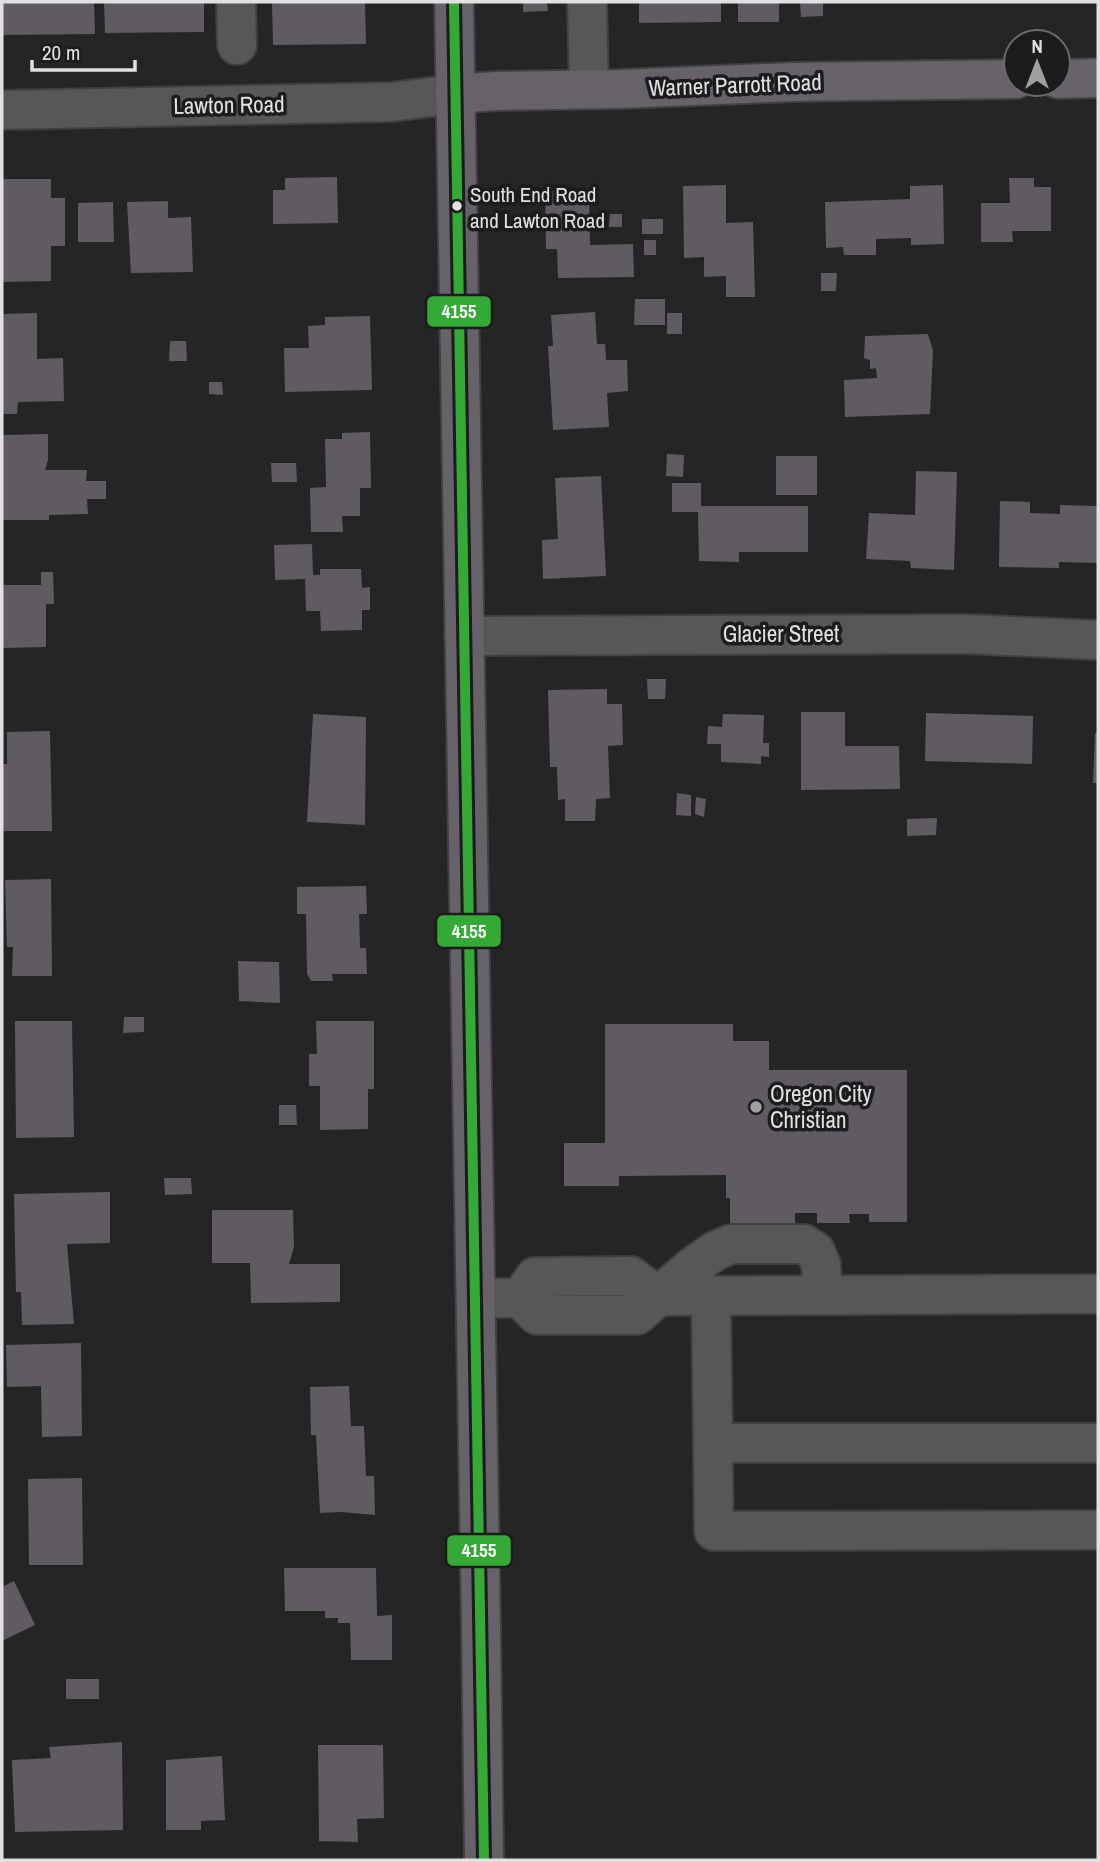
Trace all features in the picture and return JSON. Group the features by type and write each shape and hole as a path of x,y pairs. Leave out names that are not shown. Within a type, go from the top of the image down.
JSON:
{"main road":[{"path":"454,2 484,1860"},
{"path":"1072,79 1098,78"},
{"name":"Warner Parrott Road","path":"455,94 792,82 1002,79"}],"street":[{"path":"236,2 237,46"},
{"path":"587,2 589,89"},
{"name":"Lawton Road","path":"2,110 391,102 455,94"},
{"name":"Glacier Street","path":"464,636 952,634 1098,640"},
{"path":"657,1296 692,1266 731,1244 804,1244 815,1251 821,1264 823,1295"},
{"path":"476,1298 520,1298 535,1277 631,1276 657,1296 1098,1294"},
{"path":"711,1295 714,1531 1098,1530"},
{"path":"713,1443 1098,1443"}],"building":[{"path":"2,2 94,2 95,34 2,35"},
{"path":"104,2 204,2 204,32 105,33"},
{"path":"272,2 365,2 366,44 273,45"},
{"path":"523,2 547,2 548,11 523,12"},
{"path":"639,2 721,2 721,22 639,23"},
{"path":"738,2 779,2 779,22 738,22"},
{"path":"800,2 823,2 823,16 801,17"},
{"path":"337,177 338,223 273,224 273,190 285,190 285,178"},
{"path":"1009,178 1034,178 1034,187 1051,187 1051,231 1012,231 1013,242 981,242 981,203 1010,203"},
{"path":"2,179 51,179 51,198 65,198 65,246 51,246 51,281 2,282"},
{"path":"726,185 726,223 753,222 755,297 726,297 726,276 704,277 704,257 684,258 683,186"},
{"path":"943,185 944,244 911,245 911,238 876,239 876,255 844,255 843,247 826,248 825,202 910,199 910,186"},
{"path":"545,190 589,190 590,245 633,244 634,277 558,278 557,249 546,249"},
{"path":"168,201 168,218 191,217 193,272 131,273 127,202"},
{"path":"113,202 114,242 78,242 78,203"},
{"path":"610,214 622,214 622,227 609,227"},
{"path":"642,219 663,219 663,234 642,234"},
{"path":"644,240 656,240 656,255 644,255"},
{"path":"821,273 837,273 836,291 821,291"},
{"path":"635,299 665,299 665,325 634,325"},
{"path":"595,312 597,344 605,344 606,360 627,360 628,391 607,393 609,427 553,430 548,346 553,346 551,315"},
{"path":"37,313 37,359 63,358 64,401 18,402 17,414 2,414 2,314"},
{"path":"667,313 682,313 682,334 667,334"},
{"path":"370,316 372,390 285,392 284,348 309,348 308,326 325,325 325,317"},
{"path":"928,334 933,351 930,414 845,417 844,380 877,378 876,368 870,369 870,360 864,358 865,336"},
{"path":"170,341 186,341 187,361 169,361"},
{"path":"209,382 222,382 223,395 209,394"},
{"path":"370,432 371,488 360,488 360,516 342,516 343,532 311,532 310,488 326,487 325,439 342,439 342,433"},
{"path":"48,434 48,460 45,470 87,470 86,481 106,481 106,499 87,499 88,514 49,515 49,520 2,520 2,435"},
{"path":"667,454 684,455 683,477 666,476"},
{"path":"776,456 817,456 817,495 776,495"},
{"path":"271,463 296,463 297,482 272,482"},
{"path":"916,471 957,472 954,570 911,568 910,561 866,559 869,513 915,515"},
{"path":"601,476 606,576 543,579 542,540 558,539 555,478"},
{"path":"672,483 701,483 701,506 808,506 808,552 739,552 739,562 699,561 698,512 672,512"},
{"path":"1000,501 1030,502 1030,513 1060,514 1060,505 1098,506 1097,563 1059,562 1059,568 999,567"},
{"path":"312,544 313,575 320,575 320,569 361,569 362,588 370,587 370,610 362,610 362,630 321,631 320,611 306,611 305,579 275,580 274,545"},
{"path":"41,572 53,572 54,604 46,604 46,647 2,648 2,585 41,585"},
{"path":"647,679 666,679 665,699 648,699"},
{"path":"607,689 607,704 622,704 623,745 608,746 610,798 596,799 595,821 565,821 565,799 558,800 557,767 550,767 548,690"},
{"path":"801,712 845,712 845,746 899,746 900,789 801,790"},
{"path":"926,713 1033,716 1032,764 925,761"},
{"path":"313,714 366,717 365,825 307,822"},
{"path":"723,714 764,715 763,743 769,743 769,757 761,756 761,764 721,762 721,744 707,744 708,726 722,727"},
{"path":"50,731 52,831 2,831 2,764 7,764 7,732"},
{"path":"1095,733 1098,733 1098,783 1093,783"},
{"path":"677,793 691,795 691,816 676,815"},
{"path":"696,797 706,799 704,817 695,814"},
{"path":"937,818 936,835 907,836 907,819"},
{"path":"51,879 52,976 12,976 13,947 7,947 5,880"},
{"path":"366,886 367,914 359,914 360,948 366,948 367,974 332,974 333,981 311,981 307,974 306,914 297,914 297,887"},
{"path":"238,961 279,962 280,1003 239,1001"},
{"path":"124,1017 144,1017 144,1032 123,1033"},
{"path":"15,1021 72,1021 74,1137 16,1138"},
{"path":"316,1021 374,1021 374,1089 368,1089 368,1129 320,1130 320,1086 309,1086 309,1054 317,1054"},
{"name":"Oregon City Christian","path":"605,1024 733,1024 733,1041 769,1041 769,1070 907,1070 907,1222 869,1222 869,1214 849,1214 850,1223 817,1223 817,1213 795,1213 795,1223 763,1223 763,1230 730,1230 730,1198 726,1198 726,1175 619,1176 619,1186 564,1186 564,1143 605,1143"},
{"path":"279,1105 296,1105 297,1125 279,1125"},
{"path":"164,1178 191,1178 192,1194 165,1195"},
{"path":"110,1192 110,1243 67,1244 74,1324 22,1325 21,1292 16,1292 14,1194"},
{"path":"212,1210 293,1210 294,1247 289,1264 340,1264 340,1302 251,1303 250,1263 212,1263"},
{"path":"81,1343 82,1436 42,1437 41,1386 7,1387 6,1345"},
{"path":"349,1386 351,1426 364,1426 366,1476 374,1476 375,1515 320,1513 316,1435 311,1435 310,1387"},
{"path":"82,1478 83,1565 29,1565 28,1479"},
{"path":"284,1568 376,1568 377,1616 392,1615 392,1660 351,1660 350,1623 338,1623 338,1618 325,1618 325,1611 285,1611"},
{"path":"14,1581 35,1625 2,1641 2,1587"},
{"path":"66,1679 99,1679 99,1699 66,1699"},
{"path":"122,1742 123,1830 15,1832 12,1760 51,1758 49,1747"},
{"path":"318,1745 383,1745 384,1818 357,1819 358,1842 319,1841"},
{"path":"222,1756 225,1820 201,1821 201,1830 166,1830 166,1760"}],"transit line":[{"name":"4155","path":"454,2 484,1860"}],"place":[{"name":"South End Road and Lawton Road","path":"457,206"},
{"name":"Oregon City Christian","path":"756,1107"}]}
